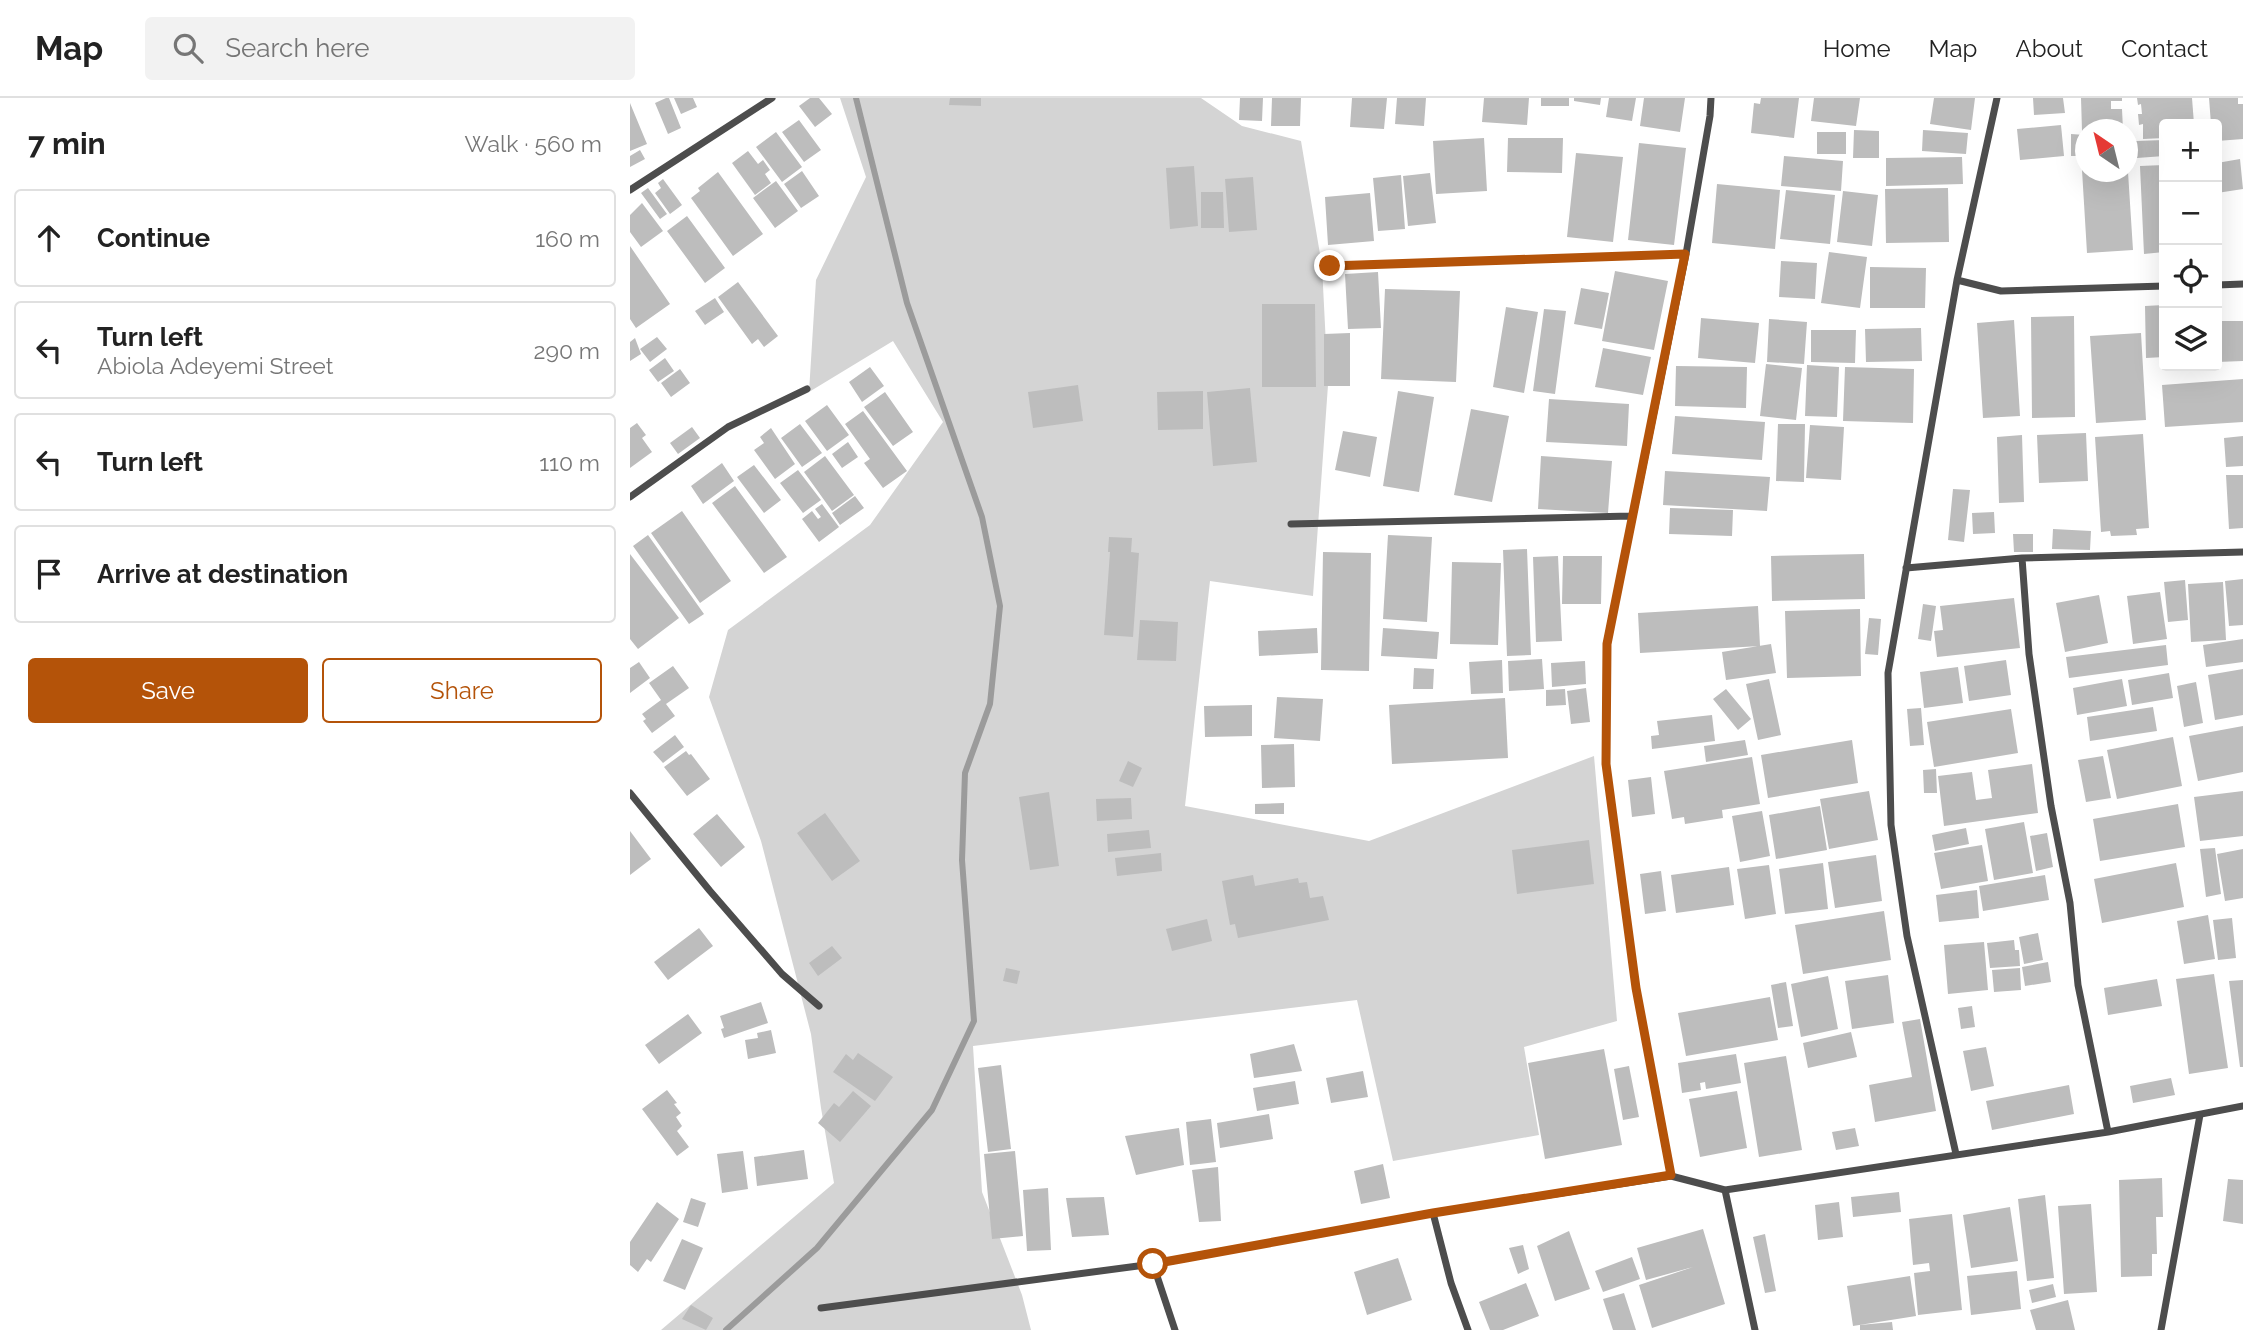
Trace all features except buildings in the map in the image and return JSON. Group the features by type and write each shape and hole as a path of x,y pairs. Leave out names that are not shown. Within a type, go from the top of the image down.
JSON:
{"street":[{"path":"630,190 772,98"},
{"path":"1671,1175 1636,988 1606,764 1607,644 1685,254 1711,98"},
{"path":"1956,1154 1907,936 1891,825 1888,673 1957,280 1997,98"},
{"path":"1330,266 1685,254"},
{"path":"1957,280 2001,291 2159,286"},
{"path":"2222,285 2243,284"},
{"path":"630,497 727,427 807,388"},
{"path":"1291,524 1631,516"},
{"path":"1906,568 2022,558 2243,552"},
{"path":"2022,558 2029,654 2051,806 2070,903 2078,985 2108,1132"},
{"path":"630,793 782,974 819,1006"},
{"path":"821,1308 1153,1264 1433,1213 1671,1175 1725,1190 2108,1132 2243,1106"},
{"path":"2161,1330 2200,1115"},
{"path":"1725,1190 1755,1330"},
{"path":"1433,1213 1451,1283 1468,1330"},
{"path":"1153,1264 1175,1330"}],"shaded area":[{"path":"840,98 1201,98 1242,126 1301,141 1322,266 1328,385 1313,596 1210,581 1185,806 1369,841 1594,756 1617,1021 1524,1047 1539,1135 1393,1161 1357,1000 973,1046 982,1192 1022,1295 1031,1330 661,1330 834,1183 811,1034 761,841 709,697 728,630 870,525 943,422 893,341 809,392 816,280 866,177"}],"waterway":[{"path":"726,1330 817,1248 932,1110 974,1021 962,860 965,773 990,704 1000,606 982,517 907,303 856,98"}],"route":[{"path":"1153,1264 1433,1213 1671,1175 1636,988 1606,764 1607,644 1685,254 1330,266"}]}
